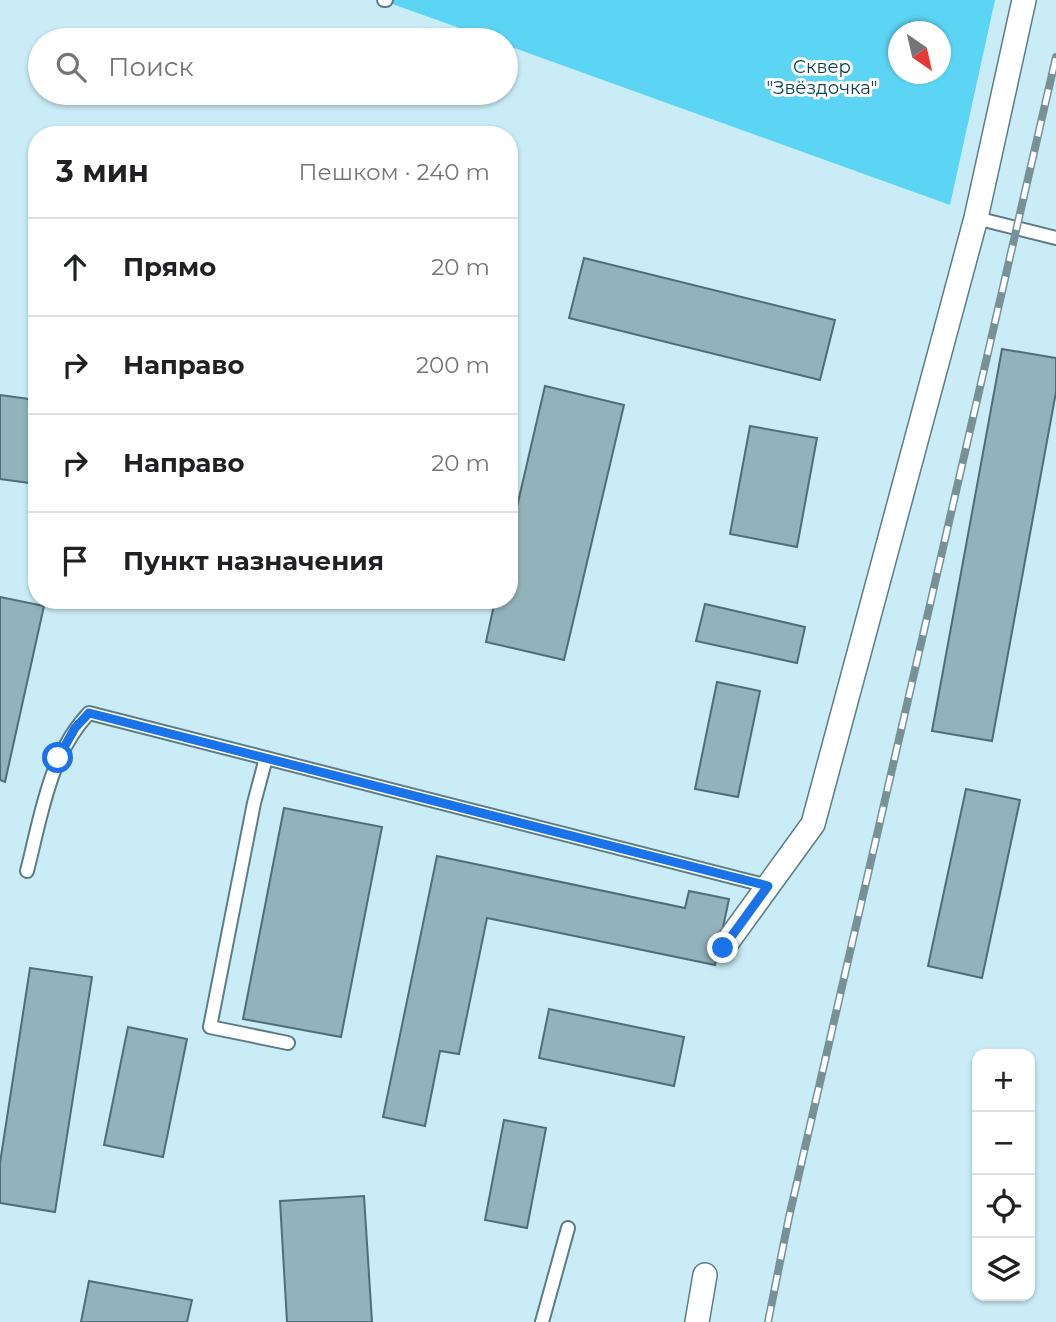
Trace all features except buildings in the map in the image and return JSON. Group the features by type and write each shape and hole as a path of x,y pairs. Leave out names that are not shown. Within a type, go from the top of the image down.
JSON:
{"street":[{"path":"723,948 813,824 976,218 1024,0"},
{"path":"697,1322 705,1275"}],"lane":[{"path":"976,218 1056,238"},
{"path":"27,872 58,758 75,728 89,713 768,886"},
{"path":"266,758 254,803 210,1027 288,1043"},
{"path":"542,1322 568,1228"}],"green space":[{"name":"Сквер \"Звёздочка\"","path":"995,0 950,205 518,49 518,28 459,28 384,1"}],"railway":[{"path":"768,1322 789,1217 1056,57"}],"route":[{"path":"58,758 75,728 89,713 768,886 723,948"}]}
